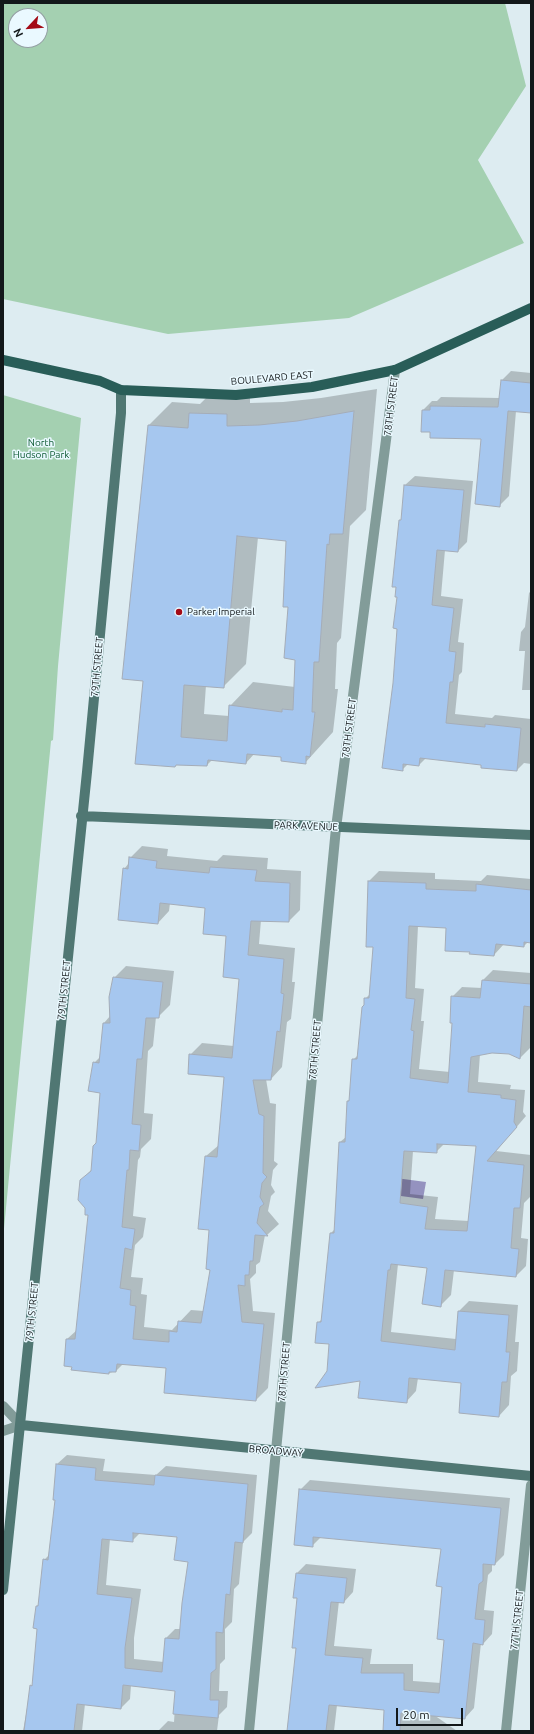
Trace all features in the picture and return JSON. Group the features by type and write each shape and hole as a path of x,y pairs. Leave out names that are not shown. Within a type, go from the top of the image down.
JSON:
{"main road":[{"name":"BOULEVARD EAST","path":"5,363 100,381 121,390 236,395 312,387 395,370 531,308"}],"street":[{"name":"78TH STREET","path":"249,1731 336,828 395,370"},
{"name":"79TH STREET","path":"3,1590 82,816 120,420 121,390"},
{"name":"PARK AVENUE","path":"82,816 336,828 531,835"},
{"path":"3,1406 21,1425 3,1431"},
{"name":"BROADWAY","path":"21,1425 531,1476"},
{"name":"77TH STREET","path":"506,1731 531,1485"}],"green space":[{"path":"3,3 505,3 526,86 478,160 524,243 349,318 168,334 3,299"},
{"name":"North Hudson Park","path":"3,395 81,418 58,666 53,740 51,741 3,1239"}],"water":[{"path":"388,1177 426,1182 423,1199 386,1194"}],"building":[{"path":"501,380 531,383 531,413 508,411 500,507 475,504 481,439 430,438 430,432 421,432 422,410 430,410 430,406 498,407"},
{"name":"Parker Imperial","path":"354,411 343,534 330,534 329,545 327,544 319,662 314,662 312,712 315,712 310,757 306,756 306,764 281,761 281,757 247,754 246,764 208,760 207,766 176,765 175,767 135,764 143,681 122,679 148,425 188,428 189,413 227,414 227,426 259,425 297,421","holes":["237,536 286,541 283,607 288,607 284,658 295,660 293,710 282,709 282,712 229,705 227,741 181,737 184,685 224,688"]},
{"path":"404,485 464,490 458,552 437,550 432,605 454,608 449,651 456,652 453,682 450,682 446,723 485,727 485,724 521,728 517,771 481,768 481,765 420,758 419,766 403,764 403,771 382,768 393,683 397,629 393,628 397,597 395,597 396,587 392,587"},
{"path":"129,857 157,861 156,868 209,873 210,867 257,870 255,881 290,883 289,922 251,921 248,955 284,959 281,993 284,994 280,1032 277,1031 271,1080 253,1080 259,1114 264,1116 263,1173 267,1177 262,1183 260,1197 264,1204 260,1207 257,1223 268,1236 255,1235 253,1261 250,1261 249,1275 245,1275 245,1286 238,1285 242,1322 264,1324 256,1401 164,1393 166,1368 117,1364 116,1372 109,1372 109,1374 71,1370 72,1367 64,1366 66,1339 75,1339 88,1215 85,1215 85,1208 78,1200 80,1180 91,1171 93,1146 96,1143 100,1093 88,1091 93,1062 99,1063 103,1023 110,1023 109,997 113,977 163,982 159,1018 146,1018 142,1059 137,1059 132,1124 141,1125 139,1151 130,1150 122,1227 135,1229 132,1250 125,1248 120,1288 131,1290 130,1305 136,1306 133,1339 169,1342 169,1331 177,1332 178,1321 201,1323 210,1270 206,1269 209,1230 198,1229 205,1156 217,1157 224,1077 188,1074 189,1054 232,1058 239,979 223,977 226,936 203,934 205,908 160,903 158,924 118,920 123,868 128,869"},
{"path":"368,881 426,883 426,889 476,891 476,884 531,890 531,943 524,942 524,947 496,944 494,956 469,954 470,952 445,951 446,928 409,926 406,998 415,999 411,1030 414,1031 410,1078 448,1083 452,1023 450,1023 451,996 480,998 482,980 531,984 531,1007 524,1006 520,1059 509,1054 492,1053 471,1057 468,1092 501,1095 501,1098 516,1100 514,1122 517,1127 487,1161 524,1165 520,1208 514,1208 511,1248 519,1249 516,1277 445,1270 441,1307 422,1304 427,1268 391,1264 390,1270 388,1270 381,1341 455,1350 458,1311 509,1315 506,1352 510,1352 507,1382 502,1382 499,1417 459,1413 461,1383 409,1378 407,1403 358,1398 360,1381 315,1388 327,1371 329,1344 315,1343 317,1322 321,1322 330,1233 334,1233 339,1142 345,1142 347,1101 349,1101 352,1059 357,1059 364,998 369,998 373,947 366,947","holes":["437,1144 476,1146 467,1231 425,1229 428,1207 400,1203 404,1151 437,1153"]},
{"path":"56,1464 96,1468 95,1480 154,1485 155,1475 248,1484 243,1543 235,1542 230,1595 226,1594 223,1633 216,1632 216,1669 211,1673 210,1700 219,1700 218,1718 173,1714 175,1691 123,1685 121,1709 77,1704 74,1731 24,1731 30,1685 32,1686 37,1629 33,1628 36,1606 38,1606 43,1559 48,1560 55,1500 53,1500","holes":["133,1533 177,1537 174,1560 188,1562 179,1639 165,1638 162,1672 125,1668 125,1648 132,1598 97,1594 102,1539 133,1542"]},
{"path":"299,1489 501,1508 495,1565 483,1564 483,1581 479,1584 475,1619 485,1620 483,1645 473,1643 465,1719 401,1713 400,1731 383,1731 384,1710 329,1705 326,1731 287,1731 296,1648 292,1648 297,1598 293,1598 296,1573 347,1578 344,1603 331,1602 325,1655 363,1658 361,1673 404,1673 404,1690 439,1693 444,1640 437,1639 442,1587 436,1586 441,1549 313,1537 313,1547 294,1545"}],"place":[{"name":"Parker Imperial","path":"179,612"}]}
